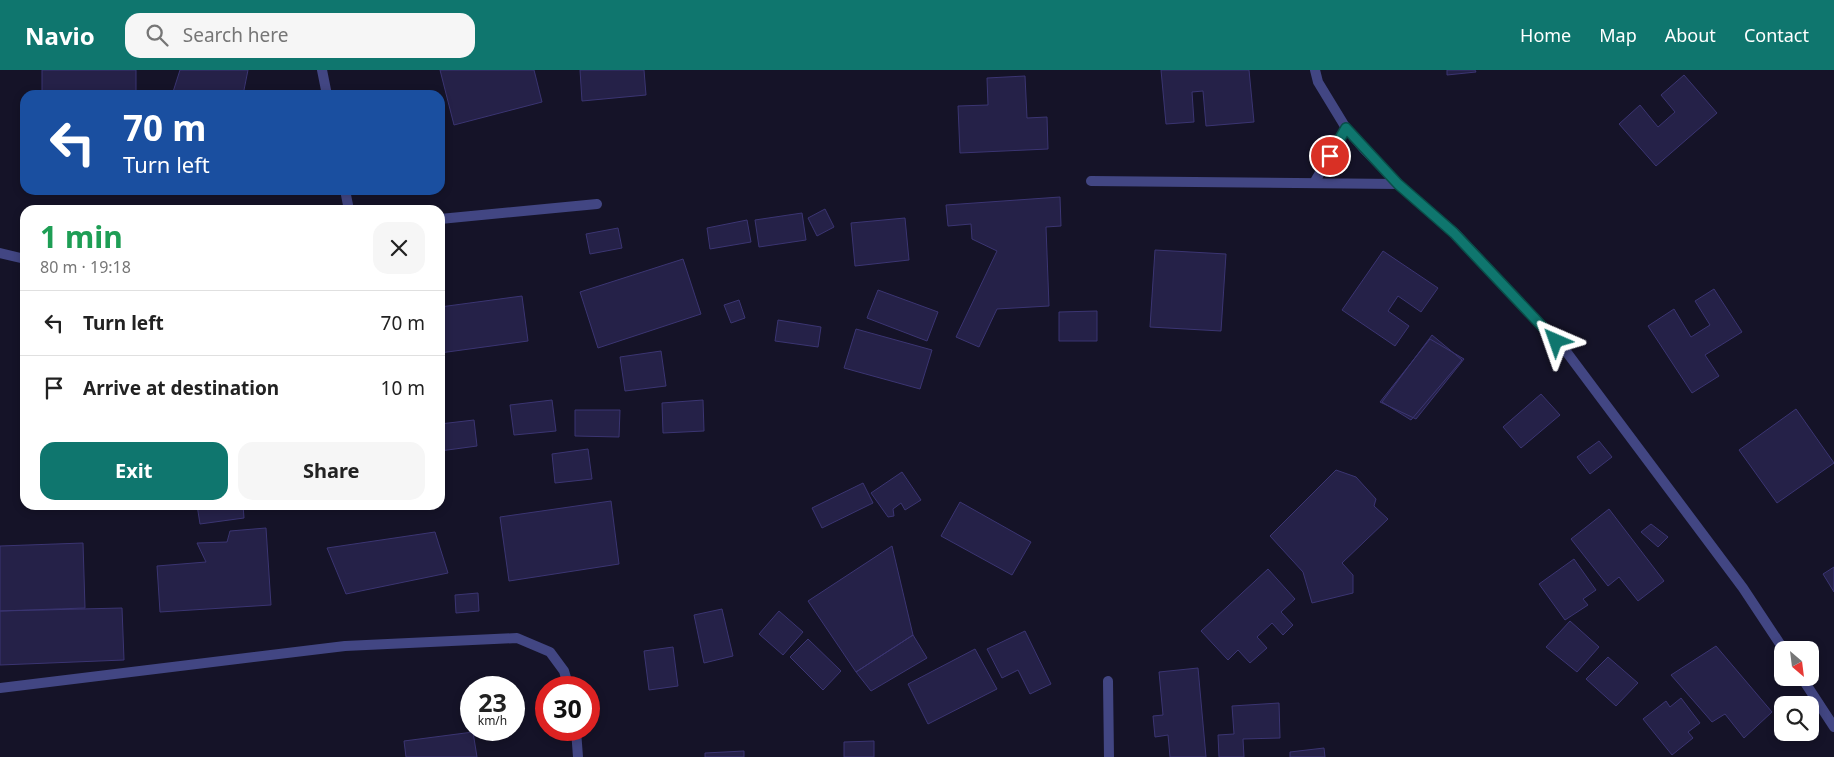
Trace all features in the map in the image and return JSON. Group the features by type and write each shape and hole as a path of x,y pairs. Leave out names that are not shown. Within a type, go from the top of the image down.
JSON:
{"street":[{"path":"322,70 326,90"},
{"path":"1315,70 1318,82 1346,128 1398,184 1454,233 1568,354 1743,588 1778,641"},
{"path":"1314,183 1346,128"},
{"path":"1091,181 1398,184"},
{"path":"445,219 597,204"},
{"path":"0,253 20,258"},
{"path":"0,688 345,646 517,638 550,652 565,676"},
{"path":"1108,681 1108,757"},
{"path":"1807,686 1834,727"},
{"path":"577,741 578,757"}],"building":[{"path":"42,70 136,70 136,90 42,90"},
{"path":"180,70 248,70 244,90 174,90"},
{"path":"440,70 534,70 542,102 454,125"},
{"path":"580,70 644,70 646,95 582,101"},
{"path":"1161,70 1249,70 1254,122 1206,126 1203,91 1192,92 1194,122 1166,124"},
{"path":"1447,70 1475,70 1476,72 1447,75"},
{"path":"1684,75 1717,113 1656,166 1619,124 1640,105 1658,127 1675,112 1661,95"},
{"path":"1025,76 1027,118 1047,117 1048,149 960,153 958,106 988,105 987,78"},
{"path":"1060,197 1061,226 1046,227 1049,306 997,309 979,347 956,337 997,251 972,239 971,224 948,226 946,205"},
{"path":"825,209 834,227 817,236 808,218"},
{"path":"802,213 806,240 759,247 755,220"},
{"path":"905,218 909,260 855,266 851,223"},
{"path":"747,220 751,242 710,249 707,228"},
{"path":"618,228 622,248 590,254 586,234"},
{"path":"1155,250 1226,254 1221,331 1150,327"},
{"path":"1383,251 1438,288 1421,312 1398,296 1388,311 1409,326 1395,346 1342,310"},
{"path":"683,259 701,314 598,348 580,292"},
{"path":"1714,289 1742,332 1705,355 1719,376 1692,393 1648,326 1674,309 1691,337 1710,325 1695,301"},
{"path":"878,290 938,312 927,341 867,318"},
{"path":"522,296 528,341 445,352 445,306"},
{"path":"739,300 745,318 731,323 724,305"},
{"path":"1097,311 1097,341 1059,341 1059,312"},
{"path":"778,320 821,327 818,347 775,341"},
{"path":"856,329 932,350 920,389 844,368"},
{"path":"1432,335 1462,360 1411,420 1382,402"},
{"path":"1430,339 1464,359 1416,419 1380,402"},
{"path":"661,351 666,386 625,391 620,357"},
{"path":"1541,394 1560,415 1521,448 1503,427"},
{"path":"552,400 556,431 514,435 510,405"},
{"path":"703,400 704,431 663,433 662,403"},
{"path":"1796,409 1834,463 1777,503 1739,450"},
{"path":"575,410 620,410 619,437 575,436"},
{"path":"474,420 477,446 445,450 445,423"},
{"path":"1599,441 1612,457 1590,474 1577,457"},
{"path":"588,449 592,479 555,483 552,454"},
{"path":"1336,470 1356,477 1376,499 1374,506 1388,519 1342,563 1353,575 1353,593 1312,603 1303,572 1270,536"},
{"path":"902,472 921,500 905,510 901,503 893,509 894,516 888,517 871,493"},
{"path":"863,483 873,503 822,528 812,508"},
{"path":"611,501 619,564 509,581 500,517"},
{"path":"960,502 1031,542 1012,575 941,536"},
{"path":"1609,509 1664,581 1638,601 1619,577 1608,586 1571,539"},
{"path":"198,510 243,510 244,518 200,524"},
{"path":"1651,524 1668,537 1658,547 1641,532"},
{"path":"266,528 271,605 160,612 157,566 206,562 197,543 227,542 230,531"},
{"path":"435,532 448,573 346,594 327,548"},
{"path":"83,543 85,608 0,611 0,546"},
{"path":"892,546 913,635 856,672 808,601"},
{"path":"1574,559 1596,590 1583,599 1588,605 1565,620 1539,584"},
{"path":"1834,567 1834,592 1823,574"},
{"path":"1268,569 1295,599 1281,612 1293,625 1283,635 1272,623 1257,637 1267,648 1250,663 1238,650 1228,660 1201,631"},
{"path":"478,593 479,611 456,613 455,595"},
{"path":"122,608 124,660 0,665 0,611"},
{"path":"722,609 733,656 704,663 694,615"},
{"path":"779,611 803,632 783,655 759,634"},
{"path":"1570,621 1599,647 1577,672 1546,647"},
{"path":"1025,631 1051,684 1030,694 1018,670 1002,678 987,649"},
{"path":"913,635 927,658 871,691 856,672"},
{"path":"808,639 841,671 823,690 790,657"},
{"path":"1716,646 1772,712 1744,738 1725,714 1712,722 1671,675"},
{"path":"673,647 678,686 649,690 644,651"},
{"path":"975,649 997,689 928,724 908,684"},
{"path":"1608,657 1638,683 1616,706 1586,679"},
{"path":"1198,668 1206,757 1170,757 1168,735 1155,737 1153,716 1163,715 1159,672"},
{"path":"1681,698 1700,723 1688,732 1693,738 1672,755 1643,719 1666,701 1670,707"},
{"path":"1279,703 1280,738 1243,739 1244,757 1219,757 1218,735 1234,734 1232,706"},
{"path":"460,734 460,741 474,741 477,757 406,757 404,741"},
{"path":"874,741 874,757 844,757 844,742"},
{"path":"1324,748 1325,757 1290,757 1290,752"},
{"path":"744,751 744,757 705,757 705,753"}],"route":[{"path":"1330,156 1346,128 1398,184 1454,233 1556,341"}]}
